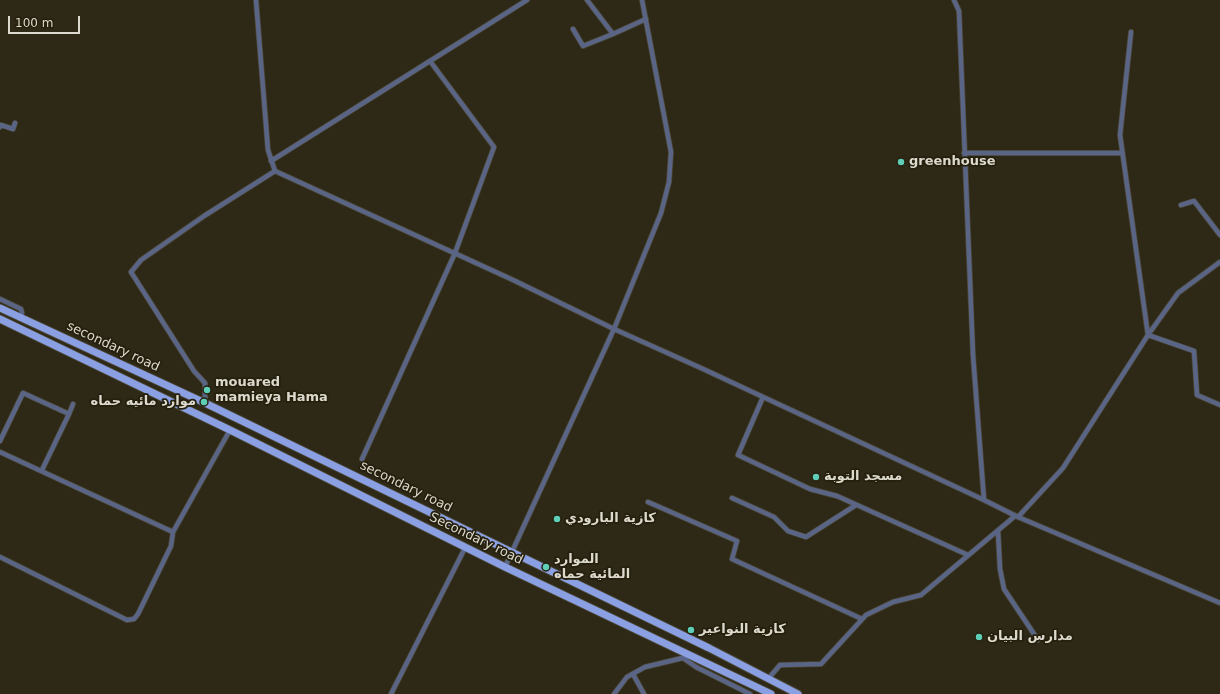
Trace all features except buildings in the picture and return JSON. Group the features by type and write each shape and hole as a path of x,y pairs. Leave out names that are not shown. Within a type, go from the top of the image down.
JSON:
{"main road":[{"name":"secondary road","path":"0,308 205,403 709,648 798,694"},
{"name":"Secondary road","path":"0,319 230,430 465,548 771,694"}],"street":[{"path":"256,0 268,150 275,171 455,253 614,329 763,396 1017,517 1220,603"},
{"path":"271,161 527,0"},
{"path":"587,0 613,34"},
{"path":"505,567 614,329 661,213 669,182 671,152 642,0"},
{"path":"954,0 959,11 973,355 984,500"},
{"path":"573,30 583,46 646,19"},
{"path":"1131,32 1120,135 1148,335"},
{"path":"362,459 455,253 494,147 430,61"},
{"path":"0,127 1,125 12,129 15,123"},
{"path":"964,153 1122,153"},
{"path":"205,403 205,383 194,371 131,272 141,260 204,216 275,171"},
{"path":"1181,205 1194,201 1220,236"},
{"path":"768,679 780,665 821,664 866,615 893,602 921,595 968,555 1017,517 1063,468 1148,335 1178,293 1220,262"},
{"path":"0,299 21,309 22,313 20,318"},
{"path":"1148,335 1194,351 1197,395 1220,405"},
{"path":"0,441 23,393 69,414"},
{"path":"763,396 738,455 810,489 837,496 968,555"},
{"path":"42,470 73,404"},
{"path":"0,557 127,620 134,619 138,614 171,546 173,532 230,430"},
{"path":"0,452 42,470 173,532"},
{"path":"732,498 774,518 788,531 806,538 856,505"},
{"path":"648,502 737,541 732,559 862,619"},
{"path":"998,531 1000,570 1004,589 1038,640"},
{"path":"392,694 465,548"},
{"path":"614,694 627,677 645,667 693,656"},
{"path":"682,658 696,667 750,694"},
{"path":"633,674 644,694"}],"place":[{"name":"greenhouse","path":"901,162"},
{"name":"mouared mamieya Hama","path":"207,390"},
{"name":"موارد مائيه حماه","path":"204,402"},
{"name":"مسجد التوبة","path":"816,477"},
{"name":"كازية البارودي","path":"557,519"},
{"name":"الموارد المائية حماه","path":"546,567"},
{"name":"كازية النواعير","path":"691,630"},
{"name":"مدارس البيان","path":"979,637"}]}
